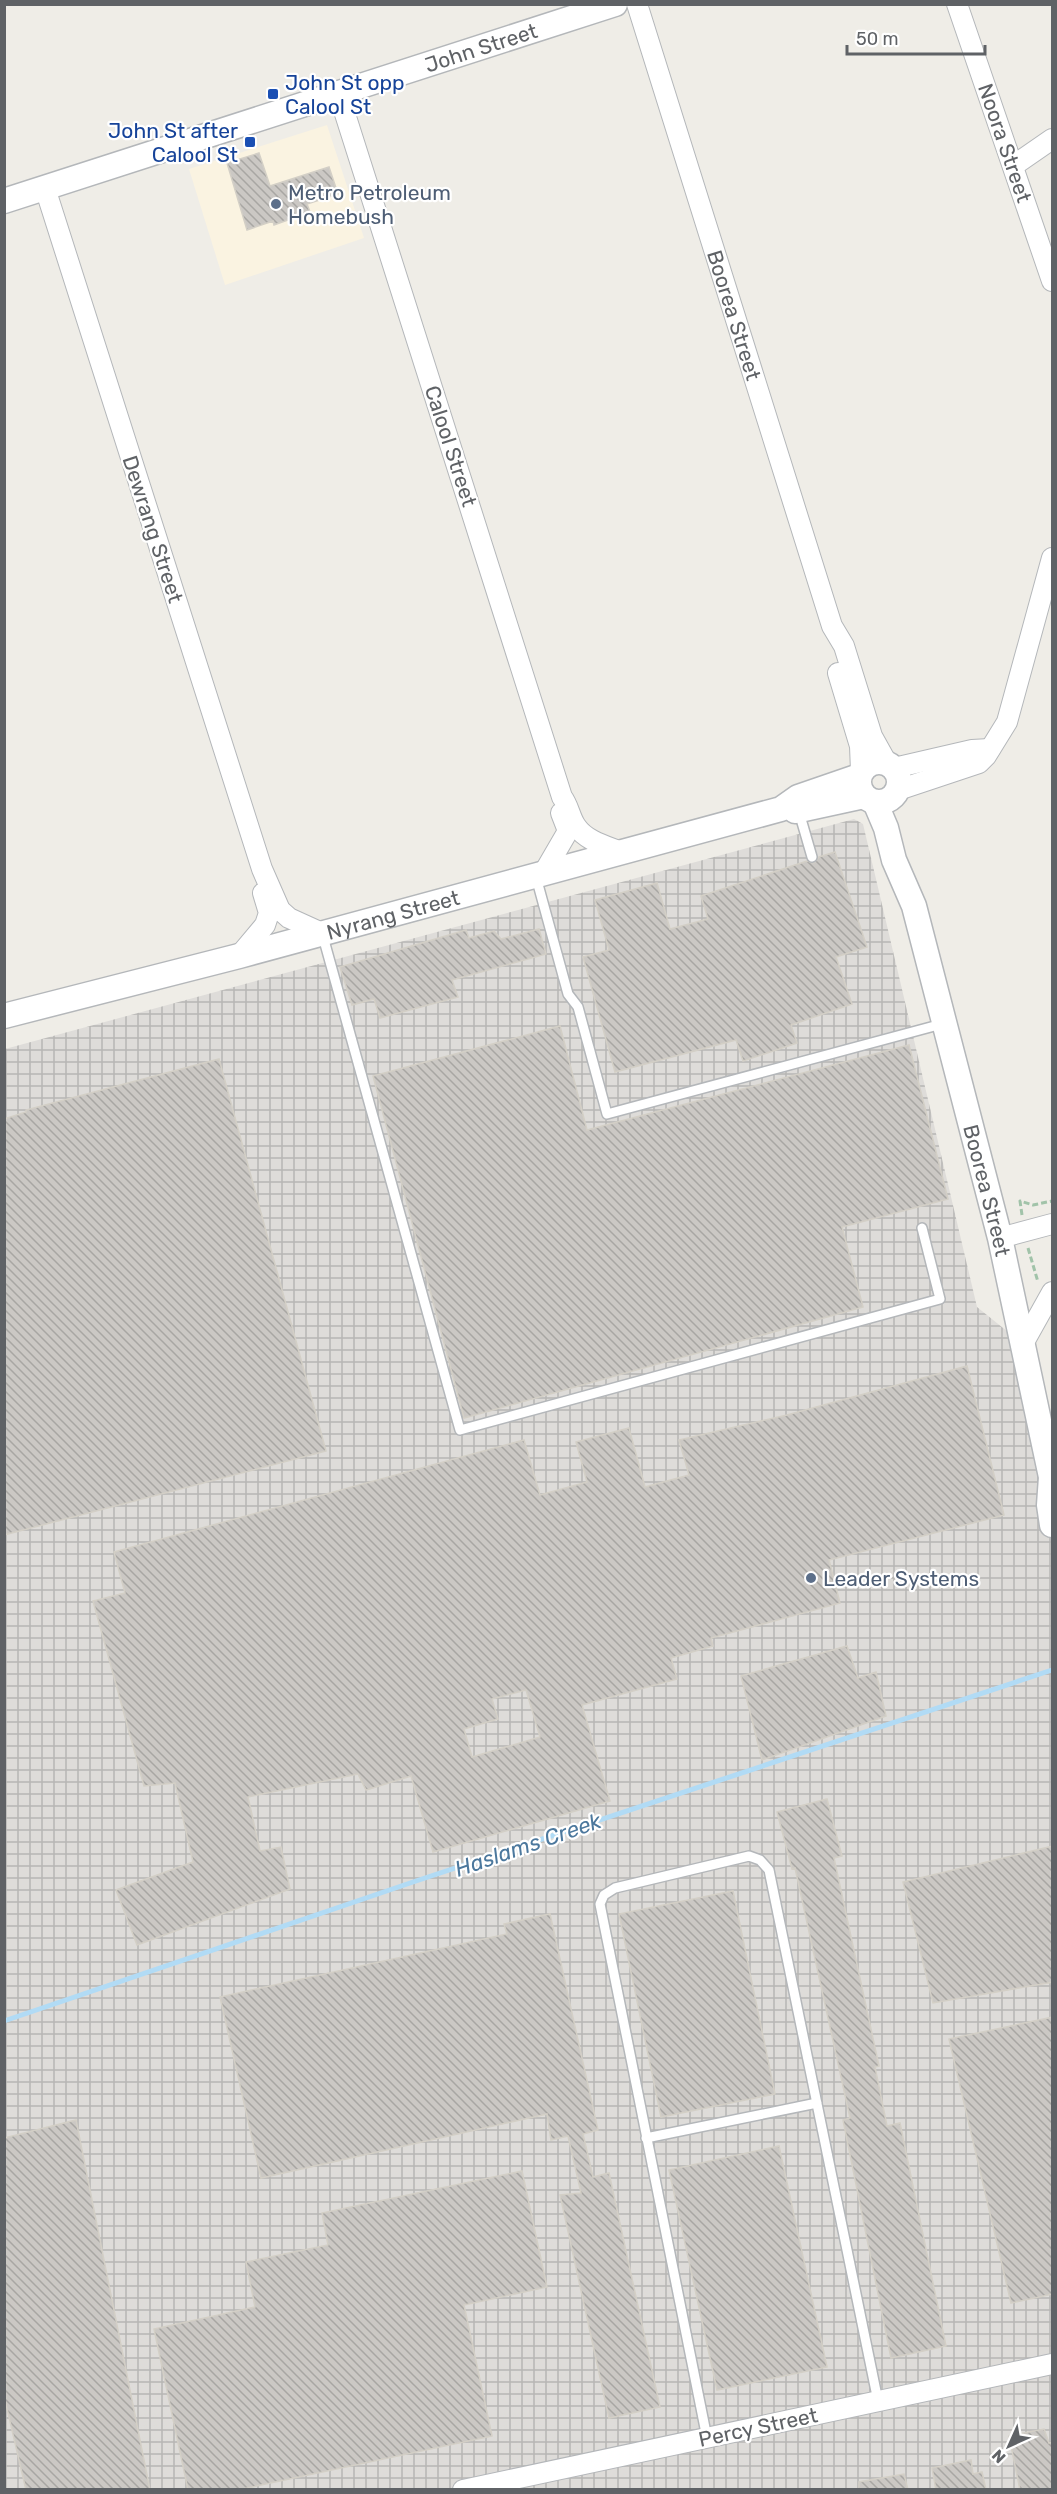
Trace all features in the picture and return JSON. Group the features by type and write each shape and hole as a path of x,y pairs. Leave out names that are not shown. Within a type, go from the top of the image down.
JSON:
{"street":[{"name":"John Street","path":"4,201 339,95 615,4"},
{"name":"Boorea Street","path":"637,4 832,626 844,646 872,736 886,828 894,860 914,906 1000,1238 1052,1479 1049,1504 1053,1525"},
{"name":"Noora Street","path":"957,4 1053,281"},
{"name":"Calool Street","path":"339,95 562,797 571,810 575,826 590,839 621,852"},
{"path":"1013,166 1053,139"},
{"name":"Dewrang Street","path":"45,188 262,869 280,910 289,918 322,933"},
{"name":"Nyrang Street","path":"8,1012 239,956 621,852 790,810 879,783 972,750 990,749 1007,722 1053,558"},
{"name":"Boorea Street","path":"832,626 832,654 860,746 879,783"},
{"name":"Calool Street","path":"540,875 568,831 561,814 562,797"},
{"name":"Dewrang Street","path":"239,956 265,925 269,913 263,898 262,869"},
{"path":"1000,1238 1053,1224"},
{"path":"1023,1344 1050,1297"},
{"name":"Percy Street","path":"468,2489 1053,2364"}],"lane":[{"path":"790,810 812,857"},
{"path":"540,875 568,994 578,1007 607,1114 945,1023"},
{"path":"322,933 460,1430 940,1299 922,1228"},
{"path":"706,2438 600,1904 604,1895 615,1888 749,1856 760,1860 769,1870 878,2401"},
{"path":"646,2138 817,2103"}],"path":[{"path":"1050,1297 1036,1279 1024,1232 1020,1200 1033,1205 1053,1201"}],"shaded area":[{"name":"Metro Petroleum Homebush","path":"327,125 364,238 225,285 189,169"},
{"path":"854,819 863,824 977,1307 1023,1344 1052,1525 1052,2489 5,2490 5,1049"}],"building":[{"path":"259,153 270,186 329,167 338,194 307,204 310,212 274,225 273,221 247,230 227,163"},
{"path":"835,852 867,947 836,957 852,1004 791,1025 797,1043 743,1061 736,1040 615,1072 583,957 609,950 595,900 657,883 670,929 708,919 701,896 807,861 814,863 819,857"},
{"path":"539,929 546,954 452,980 458,997 380,1018 374,999 352,1005 340,967 466,930 469,938 494,931 501,939"},
{"path":"560,1026 587,1130 909,1045 948,1199 842,1227 863,1307 464,1418 373,1076"},
{"path":"219,1059 326,1451 4,1535 4,1119 26,1112 26,1110"},
{"path":"967,1366 1004,1515 829,1560 840,1603 711,1638 713,1646 671,1658 677,1679 582,1705 610,1801 433,1852 411,1776 366,1790 358,1774 248,1797 260,1851 281,1847 290,1889 137,1945 116,1890 193,1862 175,1783 144,1786 93,1601 125,1593 114,1552 524,1440 540,1495 587,1482 576,1442 629,1428 645,1487 689,1475 679,1440 787,1415","holes":["526,1690 540,1737 472,1757 464,1729 498,1719 492,1699"]},
{"path":"847,1646 858,1678 876,1672 886,1716 762,1760 741,1676"},
{"path":"827,1799 842,1856 834,1858 879,2066 875,2067 887,2126 900,2123 946,2346 891,2358 843,2120 850,2118 795,1868 792,1869 777,1812"},
{"path":"1053,1846 1053,1982 933,2003 903,1882"},
{"path":"733,1891 775,2094 661,2117 619,1914"},
{"path":"550,1914 598,2130 583,2134 593,2177 609,2173 660,2407 609,2418 560,2195 581,2193 568,2136 551,2140 547,2114 261,2178 220,1997 507,1934 504,1924"},
{"path":"1053,2017 1053,2294 1011,2303 949,2039"},
{"path":"76,2120 150,2490 26,2490 4,2396 4,2138"},
{"path":"779,2146 827,2367 717,2390 669,2170"},
{"path":"522,2171 547,2287 464,2305 492,2436 238,2490 188,2490 154,2329 255,2307 246,2262 328,2245 322,2213"},
{"path":"1044,2429 1049,2443 1053,2442 1053,2490 1020,2490 1009,2436"},
{"path":"971,2460 973,2474 982,2472 986,2490 936,2490 932,2468"},
{"path":"904,2474 908,2490 859,2490 859,2482"}],"waterway":[{"name":"Haslams Creek","path":"4,2021 416,1881 1052,1670"}],"place":[{"name":"John St opp Calool St","path":"273,94"},
{"name":"John St after Calool St","path":"250,142"},
{"name":"Metro Petroleum Homebush","path":"276,204"},
{"name":"Leader Systems","path":"811,1578"}]}
